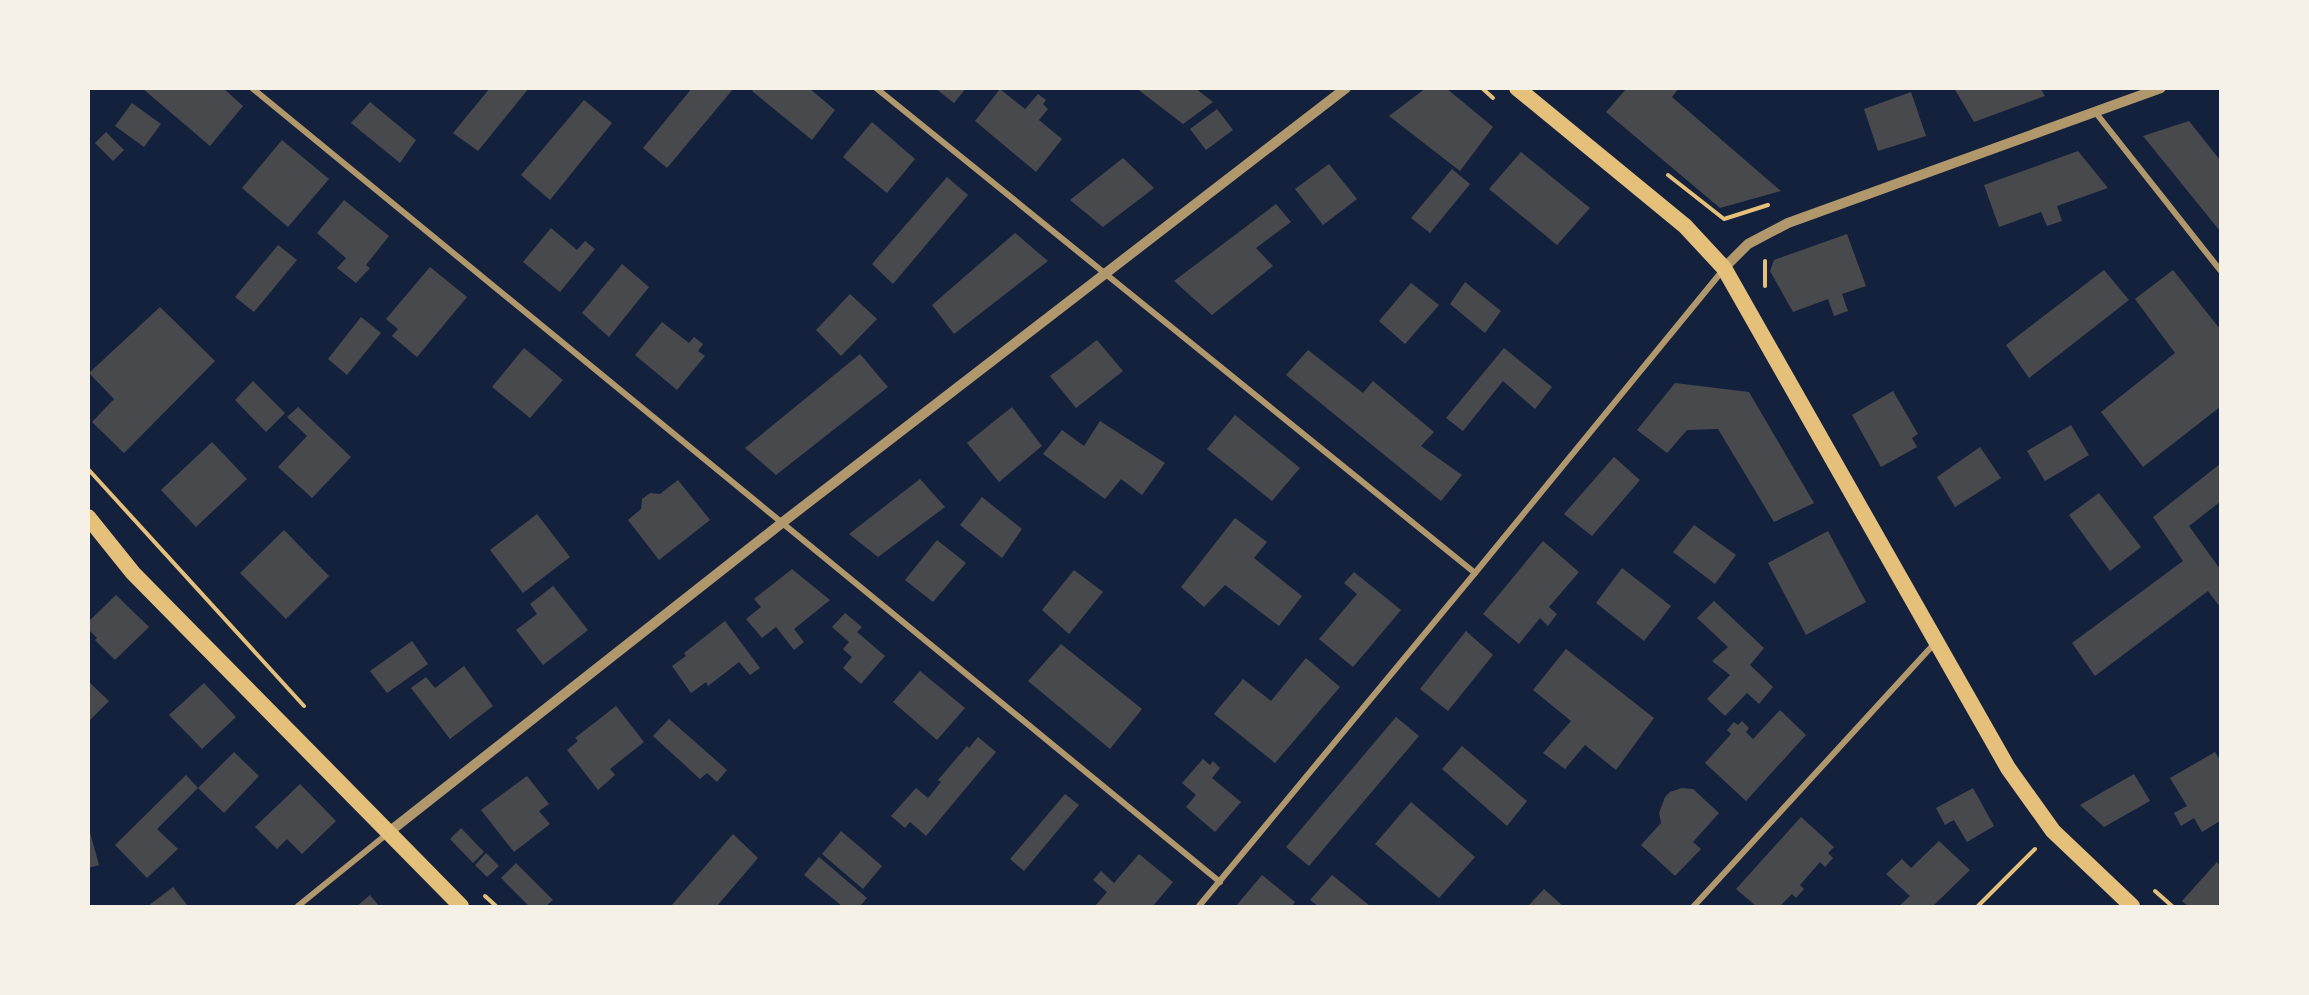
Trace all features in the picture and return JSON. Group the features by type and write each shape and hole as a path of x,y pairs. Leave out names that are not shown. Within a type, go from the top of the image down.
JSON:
{"highway":[{"path":"1517,88 1685,226 1724,268 2008,768 2053,831 2132,906"},
{"path":"88,517 133,573 461,906"}],"street":[{"path":"252,88 1220,882"},
{"path":"876,88 1475,573"},
{"path":"298,906 783,522 1346,88"},
{"path":"1199,906 1724,268 1748,244 1788,223 2162,88"},
{"path":"2096,113 2220,270"},
{"path":"1694,906 1937,642"}],"path":[{"path":"1662,170 1724,219 1737,216"},
{"path":"1765,289 1766,260"},
{"path":"88,469 311,714"},
{"path":"1978,906 2053,831"},
{"path":"2149,885 2172,906"},
{"path":"479,890 496,906"}],"building":[{"path":"142,88 223,88 243,106 210,146"},
{"path":"490,88 529,88 478,151 453,133"},
{"path":"692,88 734,88 667,168 643,148"},
{"path":"754,88 809,88 835,110 812,140 752,91"},
{"path":"935,88 966,88 954,103"},
{"path":"1136,88 1195,88 1213,102 1183,124"},
{"path":"1426,88 1446,88 1493,127 1460,171 1389,116"},
{"path":"1627,88 1679,88 1672,97 1781,191 1720,208 1606,112"},
{"path":"1954,88 2040,88 2045,96 1974,122"},
{"path":"1000,89 1025,109 1038,94 1046,100 1043,104 1048,109 1039,120 1062,139 1036,172 975,121"},
{"path":"1911,92 1926,136 1878,151 1864,109"},
{"path":"584,100 612,123 550,200 521,175"},
{"path":"370,102 416,140 400,163 351,123"},
{"path":"132,103 161,124 144,147 115,126"},
{"path":"1217,109 1233,130 1206,150 1190,129"},
{"path":"2189,121 2220,160 2220,231 2143,136"},
{"path":"872,122 915,159 887,193 843,157"},
{"path":"106,132 124,150 113,161 95,143"},
{"path":"282,140 329,179 288,227 242,188"},
{"path":"2078,151 2108,188 2057,206 2062,221 2047,226 2041,212 1999,227 1984,185"},
{"path":"1521,152 1590,208 1557,245 1489,189"},
{"path":"1123,158 1154,188 1103,227 1070,200"},
{"path":"1329,164 1357,199 1323,225 1295,189"},
{"path":"1452,169 1470,184 1430,233 1411,218"},
{"path":"947,177 968,195 893,284 872,264"},
{"path":"344,200 389,236 366,265 370,268 356,283 337,268 346,258 317,233"},
{"path":"1276,204 1291,222 1256,248 1273,266 1212,315 1174,281"},
{"path":"551,228 577,250 585,241 595,249 560,292 523,262"},
{"path":"1015,233 1048,261 954,334 932,305"},
{"path":"1847,234 1866,286 1842,294 1848,311 1834,316 1828,299 1793,312 1770,271 1774,260"},
{"path":"278,245 297,260 254,312 235,297"},
{"path":"622,264 649,287 609,337 582,313"},
{"path":"430,267 467,297 417,357 392,336 398,329 386,319"},
{"path":"2104,270 2129,300 2029,378 2006,345"},
{"path":"2173,270 2220,329 2220,407 2143,467 2101,412 2175,353 2135,299"},
{"path":"1465,282 1501,311 1485,333 1450,304"},
{"path":"1411,283 1439,305 1405,344 1379,321"},
{"path":"850,294 877,319 841,356 816,330"},
{"path":"160,307 215,361 124,453 92,422 114,399 89,373"},
{"path":"361,317 381,333 347,375 328,359"},
{"path":"662,322 689,343 694,337 703,344 698,351 705,356 677,390 635,355"},
{"path":"1097,340 1123,371 1076,408 1050,376"},
{"path":"524,348 563,380 530,418 492,387"},
{"path":"1504,348 1552,387 1535,409 1503,381 1463,431 1446,418"},
{"path":"1308,350 1363,393 1373,381 1434,432 1421,446 1462,475 1441,501 1286,375"},
{"path":"860,354 888,387 776,475 745,448"},
{"path":"253,381 285,413 266,432 235,400"},
{"path":"1675,383 1749,392 1814,503 1774,522 1718,429 1687,430 1667,453 1637,430"},
{"path":"1893,391 1918,434 1912,438 1917,447 1881,467 1852,415"},
{"path":"298,407 351,457 312,498 278,467 307,436 287,417"},
{"path":"1012,407 1042,446 999,482 967,443"},
{"path":"1235,415 1300,468 1272,501 1207,449"},
{"path":"1100,421 1165,463 1142,495 1121,479 1105,499 1043,454 1062,430 1084,446"},
{"path":"2071,425 2089,455 2045,481 2027,451"},
{"path":"212,442 247,479 196,527 161,490"},
{"path":"1980,447 2001,478 1955,507 1937,477"},
{"path":"1614,457 1640,480 1592,536 1564,514"},
{"path":"2220,464 2220,502 2189,526 2220,569 2220,607 2208,591 2095,676 2072,643 2183,561 2153,517"},
{"path":"920,479 945,507 878,557 849,534"},
{"path":"678,480 710,520 659,560 628,520 641,509 642,499 650,493 660,494"},
{"path":"2099,493 2141,547 2110,571 2069,515"},
{"path":"982,497 1022,529 1002,558 960,525"},
{"path":"537,514 570,557 523,593 490,550"},
{"path":"1235,518 1267,542 1254,558 1302,596 1279,626 1225,585 1204,607 1181,587"},
{"path":"1694,525 1736,555 1715,584 1673,552"},
{"path":"284,530 329,576 286,619 240,573"},
{"path":"1828,531 1866,602 1806,635 1768,563"},
{"path":"937,540 966,563 933,602 905,580"},
{"path":"1543,541 1579,572 1549,607 1557,614 1548,626 1540,618 1519,644 1483,614"},
{"path":"1622,568 1671,606 1644,641 1596,603"},
{"path":"792,569 830,600 794,629 804,642 794,650 776,627 762,638 746,619 761,607 754,599"},
{"path":"1074,570 1103,592 1069,634 1042,610"},
{"path":"1354,572 1401,610 1353,667 1319,639 1357,594 1344,583"},
{"path":"553,586 588,630 543,665 516,630 537,614 530,604"},
{"path":"116,595 149,627 115,660 95,640 97,638 88,629 88,622"},
{"path":"1714,601 1764,648 1750,665 1773,687 1759,704 1747,693 1725,716 1707,699 1730,675 1712,661 1728,647 1697,618"},
{"path":"845,613 862,627 857,632 885,656 861,684 843,668 852,657 843,649 849,642 832,627"},
{"path":"725,621 760,668 750,675 739,662 708,686 706,682 691,693 672,666 686,656 684,653"},
{"path":"1466,631 1493,655 1448,711 1420,689"},
{"path":"412,641 428,664 387,693 370,671"},
{"path":"1061,644 1142,709 1110,749 1028,681"},
{"path":"1566,649 1654,718 1616,770 1585,745 1565,769 1543,753 1571,721 1533,690"},
{"path":"1306,658 1340,687 1275,763 1214,714 1243,679 1271,701"},
{"path":"464,666 493,706 450,739 411,688 426,677 435,688"},
{"path":"920,671 965,708 937,740 893,702"},
{"path":"88,681 109,701 88,722"},
{"path":"204,683 236,717 202,749 169,715"},
{"path":"616,706 644,742 610,769 615,775 598,790 567,750 578,741 575,738"},
{"path":"1780,710 1806,735 1746,801 1705,763 1731,734 1727,730 1734,722 1738,725 1742,721 1749,728 1746,732 1753,739"},
{"path":"1396,717 1419,736 1309,866 1286,847"},
{"path":"669,719 727,770 717,782 707,773 700,779 653,736"},
{"path":"978,737 996,752 926,836 910,822 905,828 891,816 916,788 928,798 941,782 938,780 967,746 969,748"},
{"path":"1462,746 1527,801 1507,826 1442,769"},
{"path":"234,752 259,776 224,813 198,788"},
{"path":"2215,752 2220,760 2220,821 2202,832 2194,818 2181,826 2174,813 2187,806 2170,778"},
{"path":"1203,759 1210,765 1213,761 1220,768 1212,778 1241,802 1215,832 1186,807 1196,795 1182,783"},
{"path":"2134,774 2150,801 2104,827 2080,805"},
{"path":"186,775 198,788 157,829 178,849 147,878 115,845"},
{"path":"527,776 549,804 539,811 550,824 514,852 481,810"},
{"path":"300,784 336,821 302,854 287,839 277,849 255,827"},
{"path":"1682,788 1693,789 1719,813 1693,842 1701,849 1675,876 1641,845 1661,823 1659,813 1665,797 1670,792"},
{"path":"1973,788 1994,826 1967,842 1954,820 1945,825 1936,808"},
{"path":"1065,794 1079,805 1024,871 1010,859"},
{"path":"1411,802 1475,857 1439,898 1375,844"},
{"path":"1801,817 1834,847 1828,853 1833,858 1825,867 1820,862 1800,885 1804,889 1796,898 1792,894 1780,906 1756,906 1736,889"},
{"path":"461,828 484,852 473,863 450,839"},
{"path":"88,830 99,865 88,868"},
{"path":"841,831 882,866 863,889 822,854"},
{"path":"733,834 758,858 717,906 671,906"},
{"path":"1939,841 1970,870 1933,906 1899,906 1910,896 1886,874 1902,859 1911,868"},
{"path":"486,853 499,866 487,877 475,865"},
{"path":"1139,854 1173,882 1153,906 1095,906 1107,892 1093,880 1101,871 1114,883"},
{"path":"819,857 867,898 860,906 842,906 804,875"},
{"path":"2217,862 2220,866 2220,906 2188,906 2182,901"},
{"path":"516,863 553,900 546,906 529,906 501,878"},
{"path":"1262,875 1295,902 1292,906 1236,906"},
{"path":"1332,875 1370,906 1318,906 1310,900"},
{"path":"173,887 188,906 148,906"},
{"path":"1544,889 1563,906 1528,906"},
{"path":"370,895 379,906 357,906"}]}
